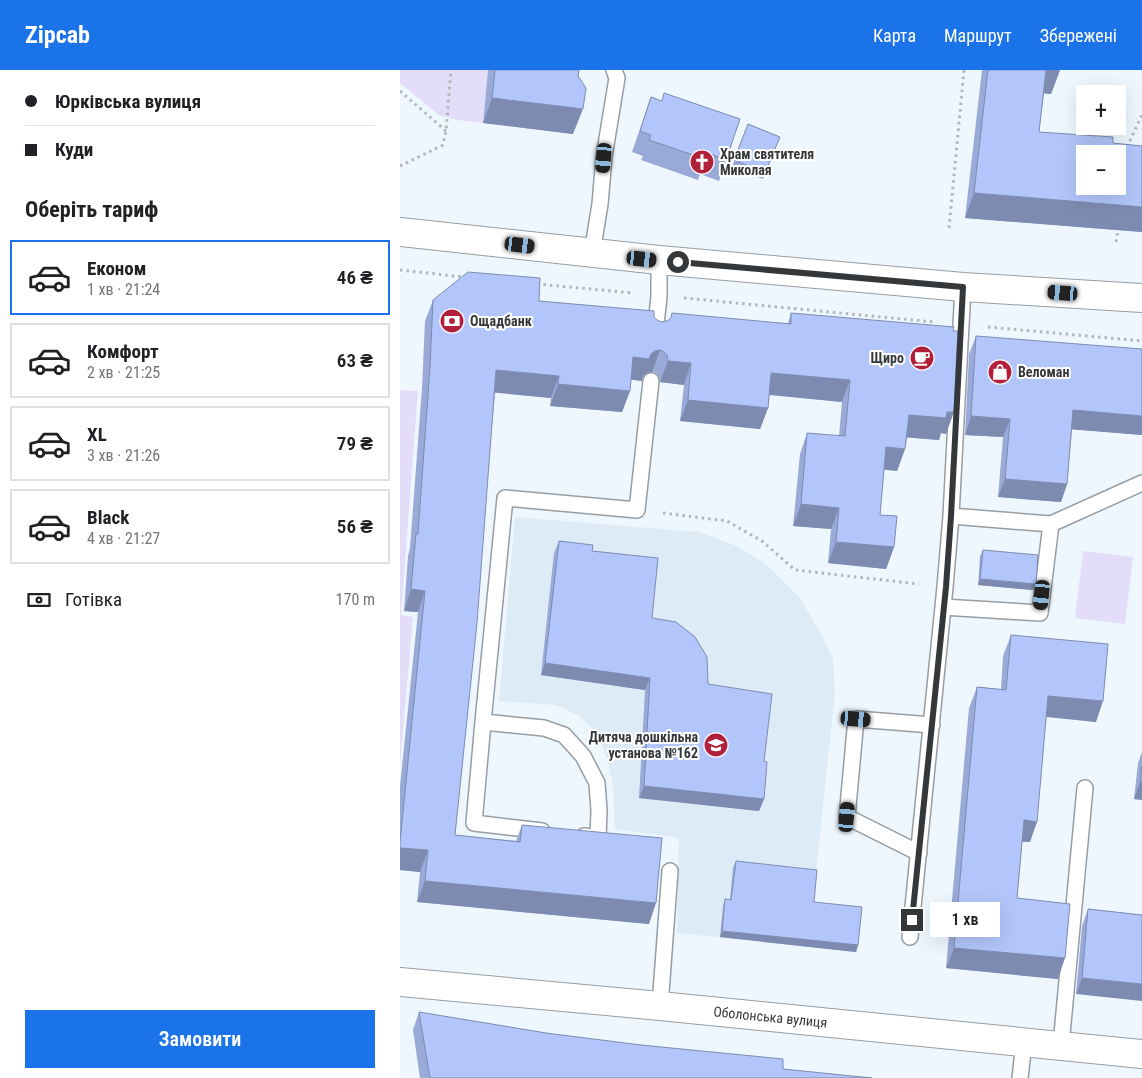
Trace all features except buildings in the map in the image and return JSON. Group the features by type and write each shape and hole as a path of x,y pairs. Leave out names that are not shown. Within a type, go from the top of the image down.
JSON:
{"street":[{"path":"400,232 659,260 963,287 1142,298"},
{"name":"Оболонська вулиця","path":"400,982 1142,1054"}],"lane":[{"path":"592,253 600,204 604,158 617,78 614,70"},
{"path":"655,334 659,296 659,260"},
{"path":"910,937 946,587 963,287"},
{"path":"482,722 544,728 564,735 583,756 597,783 599,810 598,838 474,823 482,722 505,498 637,510 650,382"},
{"path":"951,516 1050,524 1142,483"},
{"path":"943,607 1040,613 1050,524"},
{"path":"919,852 847,817 856,719 932,725"},
{"path":"1061,1045 1085,788"},
{"path":"660,1006 670,871"},
{"path":"1020,1078 1024,1042"}],"path":[{"path":"400,166 443,145 451,70"},
{"path":"948,228 964,70"},
{"path":"400,91 446,131"},
{"path":"1126,148 1142,115"},
{"path":"1116,242 1118,230"},
{"path":"400,270 467,277"},
{"path":"534,284 1142,341"},
{"path":"637,510 726,521 762,541 795,570 946,587"}],"shaded area":[{"path":"400,70 488,70 483,123 457,120 439,115 400,83"},
{"path":"400,390 418,391 401,615 413,617 400,765"},
{"name":"Дитяча дошкільна установа №162","path":"515,517 699,532 737,546 766,564 800,598 833,659 835,694 812,908 860,913 856,952 677,933 679,838 615,829 613,786 607,758 596,732 580,716 556,705 499,701"},
{"path":"1083,551 1133,557 1125,624 1075,618"}],"place":[{"name":"Храм святителя Миколая","path":"702,162"},
{"name":"Ощадбанк","path":"452,321"},
{"name":"Щиро","path":"922,358"},
{"name":"Веломан","path":"1000,372"},
{"name":"Дитяча дошкільна установа №162","path":"716,745"}],"route":[{"path":"678,262 963,287 946,587 912,920"}]}
